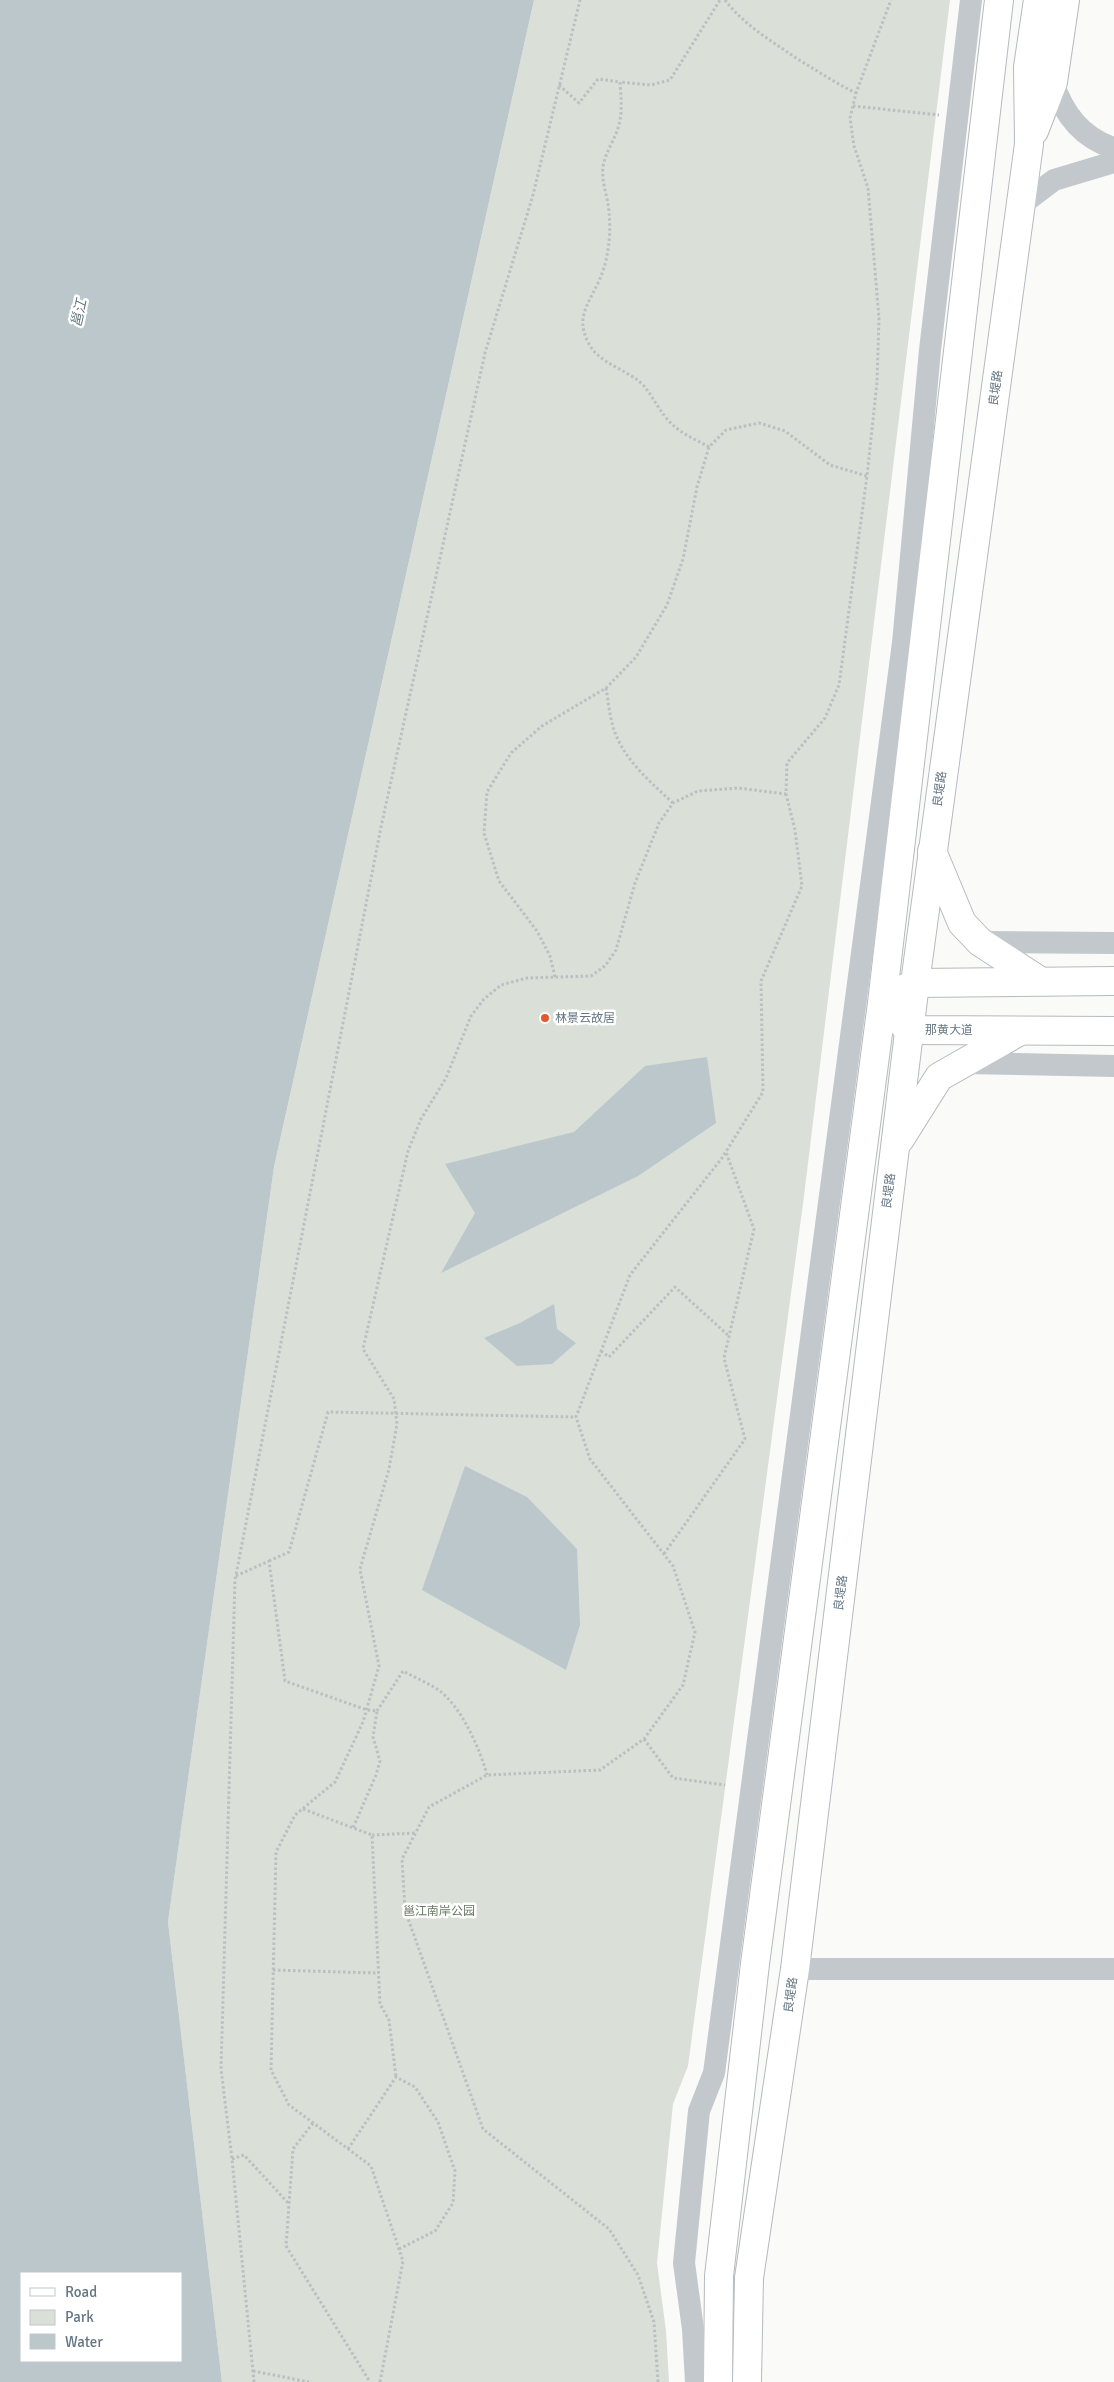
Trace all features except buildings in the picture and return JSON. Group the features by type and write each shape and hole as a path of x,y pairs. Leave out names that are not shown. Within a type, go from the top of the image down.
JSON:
{"main road":[{"path":"718,2382 719,2276 754,1974 882,1003 1000,0"},
{"name":"良堤路","path":"747,2382 749,2278 795,1969 932,850 1029,144 1028,67 1038,0"},
{"path":"1029,144 1053,82 1065,0"},
{"path":"932,850 962,923 980,942 1040,981"},
{"path":"882,1003 915,983 1114,981"},
{"name":"那黄大道","path":"882,1003 909,1030 1114,1030"},
{"path":"895,1147 939,1077 1023,1030"}],"street":[{"path":"696,2382 693,2329 684,2263 699,2111 714,2073 903,643 930,350 971,0"},
{"path":"1053,82 1060,102 1080,130 1114,148"},
{"path":"1021,205 1054,180 1114,162"},
{"path":"980,942 1114,943"},
{"path":"964,1062 1114,1066"},
{"path":"795,1969 1114,1969"}],"path":[{"path":"254,2382 232,2159 221,2069 231,1668 236,1576 381,827 486,353 533,195 580,0"},
{"path":"560,85 579,103 598,79 652,85 670,80 720,0"},
{"path":"725,0 737,16 758,33 835,83 856,93"},
{"path":"658,2382 654,2322 638,2275 609,2229 483,2129 405,1910 402,1859 429,1807 488,1775 600,1770 644,1739 683,1685 695,1632 672,1566 590,1459 576,1416 630,1275 726,1151 763,1092 761,981 802,886 795,830 786,794 787,762 825,718 839,685 867,476 877,382 879,318 868,188 854,146 850,118 856,93 891,0"},
{"path":"620,82 622,110 618,127 603,166 603,183 609,212 608,251 601,275 582,313 582,326 588,344 601,358 643,385 668,420 678,430 709,447"},
{"path":"853,106 958,117"},
{"path":"554,976 550,956 537,931 500,881 484,833 487,792 511,753 542,726 606,688 636,657 667,604 684,559 697,487 709,447 726,430 759,423 785,432 830,465 867,476"},
{"path":"606,688 612,725 626,754 645,777 673,803"},
{"path":"380,2382 403,2261 371,2166 289,2105 271,2070 273,1970 276,1852 295,1815 335,1782 367,1710 380,1666 360,1569 389,1469 397,1424 394,1399 363,1349 408,1151 421,1119 446,1078 471,1016 484,999 501,985 527,978 591,976 605,966 616,950 635,882 659,824 673,803 698,791 738,788 786,794"},
{"path":"664,1554 745,1439 724,1358 754,1229 726,1151"},
{"path":"601,1351 609,1357 675,1287 729,1336"},
{"path":"236,1576 289,1552 328,1412 576,1416"},
{"path":"269,1561 285,1681 367,1710 377,1711"},
{"path":"353,1828 376,1775 380,1761 373,1737 377,1711 403,1671 438,1690 450,1701 480,1749 488,1775"},
{"path":"644,1739 673,1778 725,1785"},
{"path":"303,1809 372,1835 416,1832"},
{"path":"348,2149 396,2077 390,2020 380,2004 372,1835"},
{"path":"273,1970 378,1973"},
{"path":"396,2077 415,2087 438,2122 455,2171 452,2203 435,2232 399,2249"},
{"path":"314,2123 293,2149 286,2246 370,2382"},
{"path":"232,2159 244,2155 289,2204"},
{"path":"253,2372 310,2382"}],"green space":[{"name":"邕江南岸公园","path":"534,0 950,0 804,1196 688,2066 673,2104 657,2263 666,2331 669,2382 222,2382 168,1922 274,1167"}],"water":[{"name":"邕江","path":"0,0 534,0 274,1167 168,1922 222,2382 0,2382"},
{"path":"707,1057 716,1123 638,1176 441,1273 475,1213 445,1164 574,1132 645,1066"},
{"path":"554,1304 557,1329 576,1343 552,1364 517,1366 484,1338 520,1323"},
{"path":"465,1466 527,1497 577,1549 580,1625 566,1670 422,1590"}],"place":[{"name":"林景云故居","path":"545,1018"}]}
